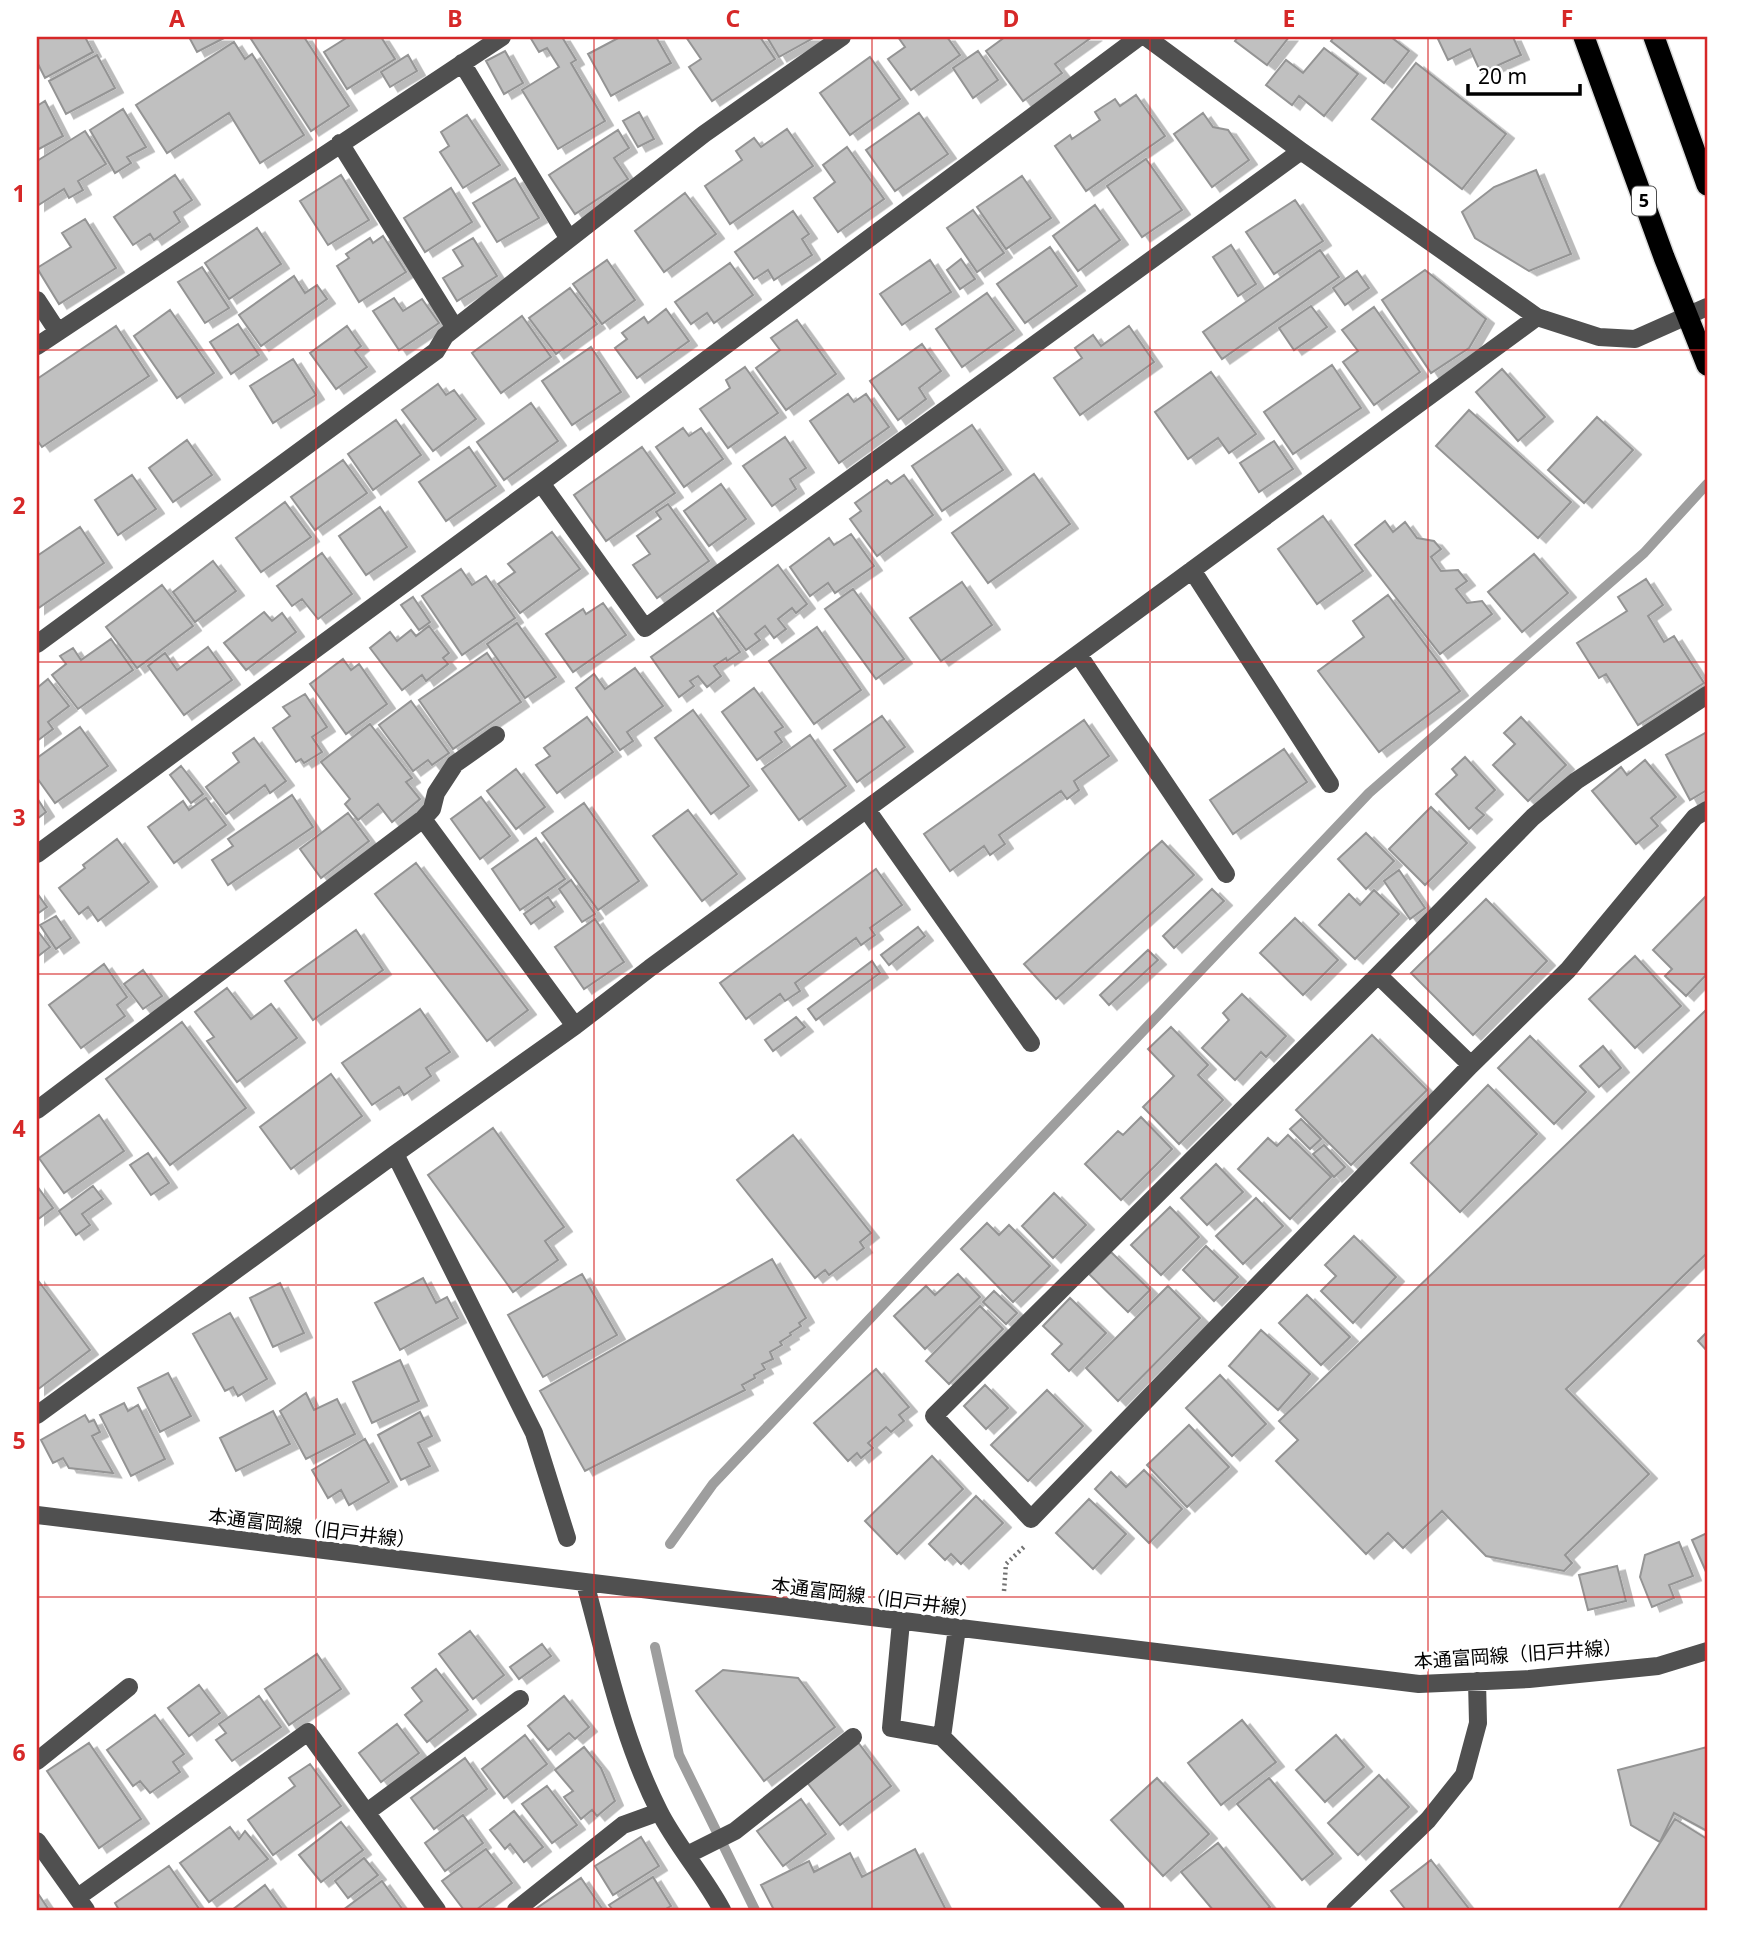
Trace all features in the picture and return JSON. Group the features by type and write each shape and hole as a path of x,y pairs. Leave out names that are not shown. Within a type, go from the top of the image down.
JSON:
{"highway":[{"name":"5","path":"1584,37 1698,312 1707,365"},
{"path":"1654,37 1707,186"}],"street":[{"path":"37,346 502,37"},
{"path":"37,644 436,351 445,336 704,134 842,37"},
{"path":"37,854 541,483 1139,37"},
{"path":"1146,37 1301,151 1537,317 1599,337 1636,339 1698,312"},
{"path":"462,63 569,239"},
{"path":"341,143 455,328"},
{"path":"541,483 645,628 1301,151"},
{"path":"37,300 58,332"},
{"path":"37,1415 395,1154 576,1026 650,968 1537,317"},
{"path":"1192,570 1330,784"},
{"path":"1078,654 1226,874"},
{"path":"1707,695 1576,781 1533,817 1378,975 934,1416 1031,1519 1471,1065 1568,970 1695,817 1707,810"},
{"path":"37,1110 423,819 432,810 436,793 455,764 496,734"},
{"path":"867,810 1031,1043"},
{"path":"423,819 576,1026"},
{"path":"1378,975 1471,1065"},
{"path":"395,1154 534,1433 567,1538"},
{"name":"本通富岡線（旧戸井線）","path":"37,1515 1419,1684 1529,1679 1658,1666 1707,1651"},
{"path":"585,1583 635,1755 659,1812 692,1852 722,1910"},
{"path":"901,1622 891,1728 942,1737 1116,1910"},
{"path":"942,1737 957,1628"},
{"path":"1335,1910 1428,1820 1464,1775 1478,1723 1477,1681"},
{"path":"37,1762 129,1687"},
{"path":"367,1812 520,1699"},
{"path":"37,1841 82,1904 309,1732 437,1910"},
{"path":"692,1852 736,1831 853,1737"},
{"path":"516,1910 623,1825 659,1812"}],"path":[{"path":"1004,1591 1006,1564 1031,1540 1031,1519"}],"building":[{"path":"37,37 85,37 93,52 45,78 37,62"},
{"path":"189,37 226,37 197,52"},
{"path":"304,37 349,106 311,131 251,39"},
{"path":"348,37 381,37 395,59 347,89 324,52"},
{"path":"530,37 562,37 576,60 571,63 605,121 558,149 522,90 559,67 547,48 539,52"},
{"path":"620,37 656,37 671,63 611,96 588,54"},
{"path":"686,37 760,37 775,59 712,101 689,67 701,59"},
{"path":"767,37 815,37 779,57"},
{"path":"898,37 947,37 960,55 911,90 888,59 905,47"},
{"path":"1005,37 1092,37 1055,64 1062,73 1023,101 986,51"},
{"path":"1238,37 1289,37 1267,65 1235,41"},
{"path":"1334,37 1391,37 1409,51 1384,83 1331,41"},
{"path":"1513,37 1521,55 1481,73 1470,49 1448,60 1438,39"},
{"path":"234,42 245,59 252,54 304,135 260,163 229,113 167,153 136,105"},
{"path":"1324,48 1358,74 1324,116 1299,96 1292,105 1266,85 1286,60 1303,73"},
{"path":"505,51 523,83 504,94 486,61"},
{"path":"978,51 998,80 973,98 953,68"},
{"path":"97,55 115,88 66,114 49,81"},
{"path":"408,55 417,71 390,87 381,72"},
{"path":"870,57 900,99 850,135 820,93"},
{"path":"1416,63 1506,134 1462,189 1372,119"},
{"path":"1136,95 1165,136 1086,191 1055,146 1070,135 1072,139 1100,120 1095,112 1115,99 1120,106"},
{"path":"45,101 63,136 37,150 37,106"},
{"path":"123,109 146,147 127,157 131,163 115,173 90,130"},
{"path":"639,112 654,139 638,147 623,121"},
{"path":"919,113 948,154 895,191 866,150"},
{"path":"1203,113 1213,127 1228,130 1249,160 1212,187 1174,134"},
{"path":"467,115 500,165 463,188 440,152 449,146 441,132"},
{"path":"787,129 813,166 730,224 705,186 742,160 736,151 754,138 761,147"},
{"path":"618,130 629,148 614,158 628,179 575,214 549,175"},
{"path":"85,131 106,164 78,181 83,190 69,198 64,189 37,206 37,161"},
{"path":"847,147 884,199 838,232 814,198 835,182 823,165"},
{"path":"1146,159 1182,210 1142,237 1107,186"},
{"path":"1536,170 1571,254 1529,271 1475,238 1462,212 1494,187"},
{"path":"175,175 192,200 174,212 180,222 154,240 150,234 133,245 114,217"},
{"path":"341,175 369,220 328,245 300,201"},
{"path":"1022,176 1051,218 1006,249 977,207"},
{"path":"515,178 539,218 497,242 473,203"},
{"path":"451,188 472,222 425,252 404,218"},
{"path":"685,193 716,234 664,272 635,231"},
{"path":"1295,200 1323,241 1274,274 1246,232"},
{"path":"1095,205 1120,240 1078,271 1053,236"},
{"path":"973,210 1004,253 977,272 947,228"},
{"path":"793,211 809,234 802,239 812,255 774,280 768,270 754,279 735,252"},
{"path":"85,219 116,268 59,304 37,268 71,247 62,233"},
{"path":"257,228 281,264 229,299 205,263"},
{"path":"383,236 406,272 359,302 337,266 349,258 346,254 370,238 373,243"},
{"path":"473,238 497,276 457,301 443,278 463,266 453,250"},
{"path":"1231,245 1256,284 1238,296 1213,257"},
{"path":"1050,247 1077,286 1025,323 997,284"},
{"path":"1320,250 1339,277 1222,359 1203,332"},
{"path":"961,259 975,279 960,289 947,270"},
{"path":"607,260 635,300 602,324 573,284"},
{"path":"930,260 951,292 902,325 880,294"},
{"path":"730,263 753,295 714,323 707,313 691,324 675,302"},
{"path":"202,267 229,308 205,323 178,282"},
{"path":"1425,270 1486,319 1469,348 1431,373 1382,300"},
{"path":"1357,271 1369,288 1345,305 1333,288"},
{"path":"294,276 305,293 317,285 327,299 261,346 239,315"},
{"path":"570,288 597,324 556,354 529,318"},
{"path":"987,293 1014,330 962,367 936,329"},
{"path":"394,298 403,311 422,299 439,323 399,350 373,311"},
{"path":"1311,306 1327,327 1294,350 1279,328"},
{"path":"1374,307 1420,372 1374,405 1343,362 1358,351 1342,330"},
{"path":"666,309 689,341 637,378 615,348 627,339 622,333 644,317 648,323"},
{"path":"170,310 214,373 177,398 134,336"},
{"path":"522,316 551,357 501,393 472,353"},
{"path":"797,320 836,374 786,410 756,368 780,350 771,338"},
{"path":"238,324 259,355 231,374 210,342"},
{"path":"116,326 149,376 42,447 37,440 37,379"},
{"path":"347,326 361,346 355,351 367,367 336,389 310,353"},
{"path":"1129,326 1154,362 1080,415 1054,378 1082,358 1075,348 1093,335 1101,346"},
{"path":"922,344 941,371 919,388 926,399 898,420 870,381"},
{"path":"591,347 621,392 572,425 542,381"},
{"path":"293,359 316,395 273,423 250,386"},
{"path":"1332,365 1361,408 1293,454 1264,412"},
{"path":"745,367 778,413 728,448 700,409 730,388 726,380"},
{"path":"1502,369 1545,417 1518,441 1476,392"},
{"path":"1211,372 1256,434 1229,453 1218,438 1188,459 1155,412"},
{"path":"438,384 446,395 454,390 476,419 433,451 402,410"},
{"path":"848,394 854,402 866,394 889,427 839,463 810,421"},
{"path":"531,403 558,441 504,480 477,442"},
{"path":"1469,410 1571,502 1538,538 1436,446"},
{"path":"1597,417 1633,450 1584,503 1548,470"},
{"path":"396,420 421,455 373,490 348,454"},
{"path":"972,425 1003,470 942,511 912,466"},
{"path":"683,428 689,436 701,428 723,459 684,487 656,447"},
{"path":"785,437 806,468 790,479 796,489 772,506 743,466"},
{"path":"187,440 212,475 173,502 149,468"},
{"path":"1274,441 1293,469 1259,492 1240,463"},
{"path":"469,447 496,486 446,521 419,482"},
{"path":"642,447 675,493 606,541 574,495"},
{"path":"343,460 367,493 315,530 291,497"},
{"path":"1034,474 1070,524 988,583 952,533"},
{"path":"132,475 156,509 118,535 95,500"},
{"path":"904,475 933,515 877,556 850,519 861,511 855,503 887,480 891,484"},
{"path":"721,484 746,519 709,546 684,511"},
{"path":"285,502 311,537 261,572 236,538"},
{"path":"668,504 709,561 657,598 633,565 650,554 637,536 661,519 656,512"},
{"path":"380,507 407,547 366,575 339,536"},
{"path":"1323,516 1363,571 1317,604 1278,549"},
{"path":"1385,521 1393,532 1405,522 1417,538 1434,541 1441,549 1431,557 1441,571 1458,570 1467,581 1456,589 1467,603 1482,601 1492,614 1440,654 1355,545"},
{"path":"80,527 104,563 37,609 37,556"},
{"path":"552,532 580,569 520,613 498,584 515,572 508,564"},
{"path":"851,534 874,566 835,593 828,583 810,596 790,567 829,538 834,545"},
{"path":"322,553 352,594 318,619 302,599 292,606 277,586"},
{"path":"1534,554 1568,593 1522,632 1488,592"},
{"path":"213,561 236,591 195,622 173,592"},
{"path":"778,565 807,604 796,613 792,608 778,619 786,629 774,638 765,626 755,634 760,640 746,650 717,611"},
{"path":"461,569 472,585 486,576 515,618 462,655 422,596"},
{"path":"1646,579 1663,605 1648,616 1664,642 1674,636 1704,683 1638,725 1606,674 1599,678 1577,643 1627,611 1618,597"},
{"path":"962,582 992,625 941,661 910,618"},
{"path":"162,585 193,626 137,668 106,627"},
{"path":"853,589 904,659 876,679 825,609"},
{"path":"1388,595 1460,691 1379,752 1318,671 1364,637 1353,621"},
{"path":"413,597 430,622 419,630 401,605"},
{"path":"603,603 626,635 573,672 546,634 583,609 586,614"},
{"path":"264,612 272,621 282,613 296,632 246,670 224,643"},
{"path":"713,613 740,652 714,666 721,676 707,687 698,676 690,681 694,686 679,697 651,657"},
{"path":"517,623 556,677 525,698 487,644"},
{"path":"429,626 449,653 443,658 448,664 426,681 422,675 402,690 370,648 390,632 397,641 411,630 416,636"},
{"path":"817,627 861,690 814,724 769,661"},
{"path":"111,639 133,670 78,709 52,675 66,664 60,656 73,648 81,660"},
{"path":"208,647 232,680 184,715 148,666 165,653 177,670"},
{"path":"487,653 521,702 453,749 419,700"},
{"path":"343,659 351,670 359,664 387,704 346,734 310,684"},
{"path":"635,668 663,706 627,732 633,741 620,750 576,688 594,674 605,689"},
{"path":"48,679 69,706 48,722 53,729 37,741 37,688"},
{"path":"754,688 783,727 775,732 782,742 757,760 722,712"},
{"path":"305,694 327,727 312,737 322,752 304,763 301,759 296,762 273,728 290,716 283,707"},
{"path":"411,701 449,753 432,765 428,760 413,771 379,725"},
{"path":"693,710 749,786 711,814 655,738"},
{"path":"882,716 905,747 857,782 834,750"},
{"path":"587,717 613,752 557,793 536,765 550,756 544,748"},
{"path":"1521,717 1566,765 1528,801 1493,765 1515,744 1504,733"},
{"path":"1084,720 1109,756 1074,781 1079,790 1067,799 1061,791 999,835 1005,844 990,855 984,846 950,871 924,834"},
{"path":"370,724 412,778 406,782 420,799 392,822 378,804 358,820 345,804 350,799 321,762"},
{"path":"80,727 108,766 55,803 37,778 37,758"},
{"path":"1707,732 1707,790 1690,800 1666,755"},
{"path":"810,735 846,786 799,820 762,769"},
{"path":"254,738 286,781 270,793 265,785 226,814 206,787 239,762 233,753"},
{"path":"1284,749 1307,782 1233,834 1210,800"},
{"path":"1465,757 1495,790 1476,808 1484,815 1469,829 1436,794 1457,775 1452,769"},
{"path":"1645,760 1676,797 1651,818 1658,826 1636,844 1592,791 1621,767 1627,775"},
{"path":"181,766 203,794 191,803 170,775"},
{"path":"516,769 545,807 516,829 487,791"},
{"path":"292,795 313,827 228,885 212,860 233,846 228,839"},
{"path":"481,797 510,836 480,859 451,819"},
{"path":"37,798 46,812 37,819"},
{"path":"206,798 226,825 174,863 148,827 183,801 189,810"},
{"path":"584,803 639,881 598,910 542,833"},
{"path":"1431,807 1467,843 1425,885 1389,849"},
{"path":"688,810 737,874 702,901 653,836"},
{"path":"348,813 369,841 321,878 300,849"},
{"path":"1366,833 1394,861 1366,889 1338,859"},
{"path":"536,838 565,879 520,910 492,869"},
{"path":"117,839 149,882 98,921 88,907 79,914 59,888"},
{"path":"1162,841 1194,875 1056,999 1024,964"},
{"path":"416,863 528,1010 487,1041 375,894"},
{"path":"876,869 902,905 870,928 875,935 861,945 856,938 795,983 800,991 785,1001 780,994 746,1019 720,983"},
{"path":"1399,870 1425,908 1410,919 1384,881"},
{"path":"571,880 595,914 582,922 559,889"},
{"path":"1212,889 1224,901 1174,948 1163,936"},
{"path":"1374,890 1399,914 1355,959 1319,925 1349,894 1360,905"},
{"path":"37,893 47,907 37,914"},
{"path":"1707,895 1707,974 1686,996 1665,976 1672,969 1653,950"},
{"path":"548,897 555,907 531,924 524,914"},
{"path":"1486,899 1547,961 1473,1035 1411,973"},
{"path":"56,916 71,938 56,949 40,925"},
{"path":"1295,918 1338,960 1303,995 1260,953"},
{"path":"595,919 624,962 584,989 555,947"},
{"path":"918,927 925,936 889,965 881,955"},
{"path":"37,930 50,947 37,957"},
{"path":"356,930 383,970 313,1020 285,981"},
{"path":"1148,950 1158,960 1109,1005 1100,995"},
{"path":"1635,956 1681,1006 1635,1048 1589,999"},
{"path":"872,961 880,973 816,1020 808,1009"},
{"path":"104,964 127,997 117,1005 125,1016 81,1048 49,1005"},
{"path":"143,970 162,996 143,1009 124,984"},
{"path":"227,988 251,1019 271,1004 297,1038 237,1082 207,1041 214,1037 195,1012"},
{"path":"1242,994 1286,1036 1266,1057 1261,1052 1235,1080 1202,1048 1229,1020 1223,1013"},
{"path":"420,1009 450,1052 426,1068 431,1076 404,1095 399,1087 372,1105 342,1063"},
{"path":"1707,1009 1707,1253 1566,1389 1649,1474 1565,1555 1572,1563 1564,1571 1486,1556 1442,1511 1403,1548 1388,1533 1366,1554 1276,1461 1298,1440 1279,1421"},
{"path":"796,1017 805,1027 773,1051 765,1040"},
{"path":"182,1022 246,1108 170,1165 106,1079"},
{"path":"1171,1027 1208,1065 1198,1075 1223,1100 1179,1144 1143,1107 1174,1076 1148,1049"},
{"path":"1372,1035 1427,1090 1351,1165 1296,1110"},
{"path":"1530,1036 1586,1092 1554,1124 1498,1068"},
{"path":"1603,1046 1621,1068 1599,1087 1580,1066"},
{"path":"331,1074 362,1116 291,1169 260,1127"},
{"path":"1488,1085 1537,1134 1460,1212 1411,1163"},
{"path":"99,1115 124,1151 64,1193 39,1158"},
{"path":"1141,1117 1172,1149 1121,1200 1085,1164 1118,1131 1123,1135"},
{"path":"1301,1119 1321,1139 1310,1149 1290,1129"},
{"path":"493,1128 564,1227 545,1241 558,1260 513,1292 428,1175"},
{"path":"793,1135 871,1233 860,1242 864,1248 829,1275 825,1270 815,1278 737,1180"},
{"path":"1288,1135 1331,1177 1290,1219 1238,1169 1268,1138 1277,1146"},
{"path":"1324,1145 1345,1167 1334,1177 1313,1154"},
{"path":"148,1153 169,1183 151,1195 130,1165"},
{"path":"1216,1164 1243,1192 1207,1225 1181,1198"},
{"path":"37,1186 53,1208 37,1220"},
{"path":"93,1186 103,1199 82,1214 90,1225 76,1235 59,1211"},
{"path":"1054,1193 1086,1225 1053,1258 1022,1226"},
{"path":"1256,1198 1283,1226 1243,1264 1216,1236"},
{"path":"1170,1207 1199,1237 1161,1275 1131,1245"},
{"path":"987,1223 999,1235 1009,1225 1050,1266 1013,1302 961,1249"},
{"path":"1354,1236 1396,1277 1353,1323 1321,1291 1336,1276 1325,1265"},
{"path":"1206,1246 1238,1277 1214,1301 1183,1270"},
{"path":"1111,1252 1150,1290 1128,1312 1089,1274"},
{"path":"772,1259 806,1318 799,1323 801,1326 780,1342 782,1345 770,1352 773,1359 762,1364 765,1369 742,1385 745,1390 585,1471 540,1391"},
{"path":"582,1274 617,1335 543,1377 508,1315"},
{"path":"958,1274 980,1297 925,1349 894,1316 926,1286 935,1295"},
{"path":"423,1278 436,1303 447,1297 458,1318 400,1350 375,1303"},
{"path":"37,1279 90,1350 37,1390"},
{"path":"280,1283 304,1333 273,1347 250,1298"},
{"path":"1168,1286 1200,1318 1118,1401 1086,1368"},
{"path":"994,1291 1017,1313 1006,1324 983,1302"},
{"path":"1307,1295 1350,1337 1321,1365 1279,1323"},
{"path":"1070,1298 1106,1333 1069,1371 1052,1354 1062,1344 1043,1326"},
{"path":"980,1306 1003,1329 949,1384 926,1361"},
{"path":"230,1313 267,1379 238,1396 233,1387 225,1391 193,1334"},
{"path":"1261,1330 1310,1374 1278,1410 1229,1366"},
{"path":"1707,1332 1707,1351 1698,1341"},
{"path":"400,1360 419,1401 372,1423 353,1382"},
{"path":"876,1369 909,1407 899,1415 904,1421 891,1432 886,1427 868,1443 873,1448 861,1458 857,1453 848,1461 814,1423"},
{"path":"168,1373 191,1416 160,1432 138,1388"},
{"path":"1220,1375 1266,1424 1232,1456 1186,1408"},
{"path":"985,1385 1008,1408 986,1429 964,1406"},
{"path":"1047,1390 1083,1426 1028,1481 991,1445"},
{"path":"306,1393 314,1410 337,1399 355,1434 306,1459 280,1411"},
{"path":"124,1403 128,1411 138,1405 165,1459 131,1476 100,1415"},
{"path":"273,1411 290,1444 236,1471 220,1438"},
{"path":"420,1412 432,1436 418,1443 430,1466 401,1480 378,1435"},
{"path":"85,1415 89,1422 94,1420 100,1432 92,1436 113,1473 69,1468 63,1458 53,1463 41,1440"},
{"path":"1189,1425 1229,1467 1187,1507 1147,1465"},
{"path":"365,1439 389,1482 349,1505 341,1490 328,1498 312,1470"},
{"path":"932,1456 963,1489 897,1554 865,1521"},
{"path":"1144,1470 1182,1509 1149,1543 1095,1489 1111,1472 1126,1487"},
{"path":"976,1496 1003,1523 961,1564 951,1554 945,1560 929,1544"},
{"path":"1089,1499 1126,1534 1093,1569 1056,1533"},
{"path":"1707,1533 1707,1574 1692,1540"},
{"path":"1679,1542 1693,1576 1669,1585 1674,1598 1652,1607 1640,1577 1645,1555"},
{"path":"1617,1566 1626,1601 1588,1610 1579,1575"},
{"path":"470,1631 504,1675 473,1699 439,1654"},
{"path":"542,1644 551,1656 519,1679 510,1667"},
{"path":"317,1654 341,1689 289,1725 265,1689"},
{"path":"436,1669 468,1710 427,1742 405,1715 422,1701 412,1688"},
{"path":"723,1670 798,1678 835,1727 764,1781 696,1691"},
{"path":"199,1685 220,1713 189,1736 168,1708"},
{"path":"259,1696 281,1727 232,1761 216,1740 226,1733 219,1724"},
{"path":"564,1696 589,1727 575,1739 569,1733 548,1750 528,1726"},
{"path":"155,1715 184,1754 173,1762 180,1772 150,1793 140,1781 133,1786 107,1750"},
{"path":"1242,1720 1276,1762 1221,1805 1188,1763"},
{"path":"397,1724 419,1753 381,1782 359,1753"},
{"path":"525,1735 547,1764 504,1798 482,1769"},
{"path":"1336,1735 1364,1767 1325,1802 1296,1770"},
{"path":"857,1741 891,1786 840,1825 806,1781"},
{"path":"89,1743 141,1819 99,1848 47,1771"},
{"path":"584,1747 601,1768 615,1801 597,1816 592,1810 581,1819 564,1797 573,1791 555,1770"},
{"path":"1707,1747 1707,1831 1674,1813 1660,1842 1631,1825 1618,1770"},
{"path":"465,1758 487,1789 434,1829 411,1798"},
{"path":"310,1764 341,1806 273,1855 248,1820 295,1786 289,1778"},
{"path":"1379,1775 1409,1807 1358,1855 1328,1823"},
{"path":"1157,1778 1209,1834 1163,1876 1111,1820"},
{"path":"1269,1778 1333,1854 1302,1880 1237,1804"},
{"path":"547,1786 577,1825 552,1843 522,1804"},
{"path":"801,1799 826,1834 783,1866 757,1831"},
{"path":"514,1811 543,1847 524,1862 510,1844 505,1849 490,1830"},
{"path":"463,1815 483,1843 445,1871 425,1843"},
{"path":"1675,1819 1707,1839 1707,1910 1618,1910"},
{"path":"341,1822 363,1850 321,1882 299,1855"},
{"path":"230,1827 239,1839 245,1831 268,1859 209,1902 180,1863"},
{"path":"641,1837 659,1866 613,1895 595,1866"},
{"path":"1218,1843 1270,1907 1266,1910 1213,1910 1181,1872"},
{"path":"486,1849 512,1883 476,1910 464,1910 442,1881"},
{"path":"915,1849 946,1910 774,1910 761,1885 809,1861 814,1872 850,1853 862,1877"},
{"path":"364,1858 378,1875 348,1898 335,1881"},
{"path":"1431,1860 1470,1910 1406,1910 1391,1891"},
{"path":"169,1866 200,1910 119,1910 115,1903"},
{"path":"653,1877 671,1906 664,1910 613,1910 609,1905"},
{"path":"581,1878 603,1910 537,1908"},
{"path":"382,1881 403,1910 343,1910"},
{"path":"265,1885 283,1910 232,1910"},
{"path":"39,1895 49,1910 37,1910"}],"waterway":[{"path":"670,1544 713,1484 1369,793 1644,553 1707,484"},
{"path":"655,1647 679,1755 755,1910"}]}
